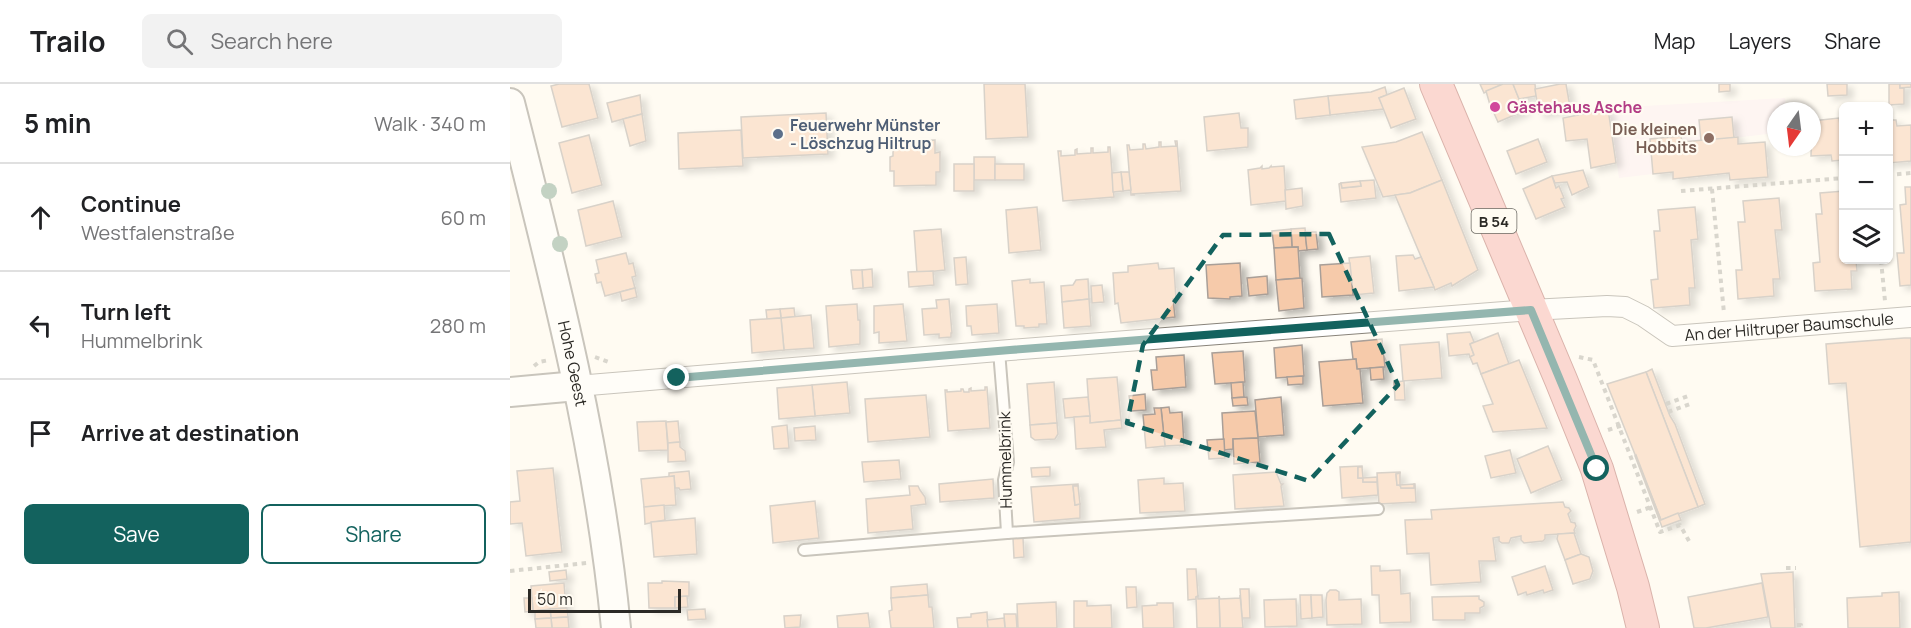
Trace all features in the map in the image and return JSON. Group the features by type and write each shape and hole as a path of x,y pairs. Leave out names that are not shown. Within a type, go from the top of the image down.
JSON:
{"main road":[{"name":"B 54","path":"1436,84 1597,469 1633,587 1640,627"}],"street":[{"name":"Hohe Geest","path":"510,104 577,386 610,560 616,628"},
{"name":"An der Hiltruper Baumschule","path":"1531,310 1625,307 1672,336 1911,317"},
{"path":"510,392 1531,310"}],"lane":[{"name":"Hummelbrink","path":"999,351 1008,462 1004,480 1007,533"},
{"path":"804,550 1007,533 1378,509"}],"path":[{"path":"1893,175 1911,173"},
{"path":"1682,191 1839,178"},
{"path":"1712,189 1725,332"},
{"path":"1881,264 1886,318"},
{"path":"1577,356 1593,360 1639,471 1660,532 1680,525 1689,541"},
{"path":"1666,404 1688,396"},
{"path":"1668,412 1690,404"},
{"path":"1607,430 1621,425"},
{"path":"1636,512 1652,506"},
{"path":"510,571 610,560"},
{"path":"1786,568 1796,568"}],"highlighted area":[{"path":"1329,234 1398,385 1309,481 1127,423 1143,345 1223,235"}],"shaded area":[{"name":"Die kleinen Hobbits","path":"1785,98 1785,102 1767,102 1767,134 1734,138 1729,173 1704,176 1701,141 1682,142 1681,136 1650,139 1653,174 1619,178 1609,108"}],"building":[{"path":"589,84 598,118 562,127 551,86"},
{"path":"984,84 1025,84 1028,137 986,139"},
{"path":"1480,84 1503,84 1484,93"},
{"path":"1503,84 1513,84 1524,111 1498,122 1492,112 1486,91"},
{"path":"1513,84 1535,84 1536,96 1519,99"},
{"path":"1566,84 1570,107 1574,104 1575,107 1539,114 1535,89"},
{"path":"1719,84 1730,84 1730,91 1719,92"},
{"path":"1827,84 1847,84 1847,95 1828,96"},
{"path":"1889,84 1900,84 1900,88 1904,88 1904,104 1893,105 1893,102 1889,102"},
{"path":"1900,84 1911,84 1911,87 1900,88"},
{"path":"1385,87 1387,95 1379,98 1384,109 1330,115 1328,96 1371,92"},
{"path":"1404,88 1416,119 1391,128 1379,98"},
{"path":"640,95 642,114 612,122 607,103"},
{"path":"1328,96 1330,115 1296,119 1294,100"},
{"path":"1608,109 1616,163 1591,168 1587,139 1566,141 1563,118"},
{"path":"826,113 828,154 743,158 741,117"},
{"path":"1239,113 1241,128 1248,128 1248,147 1207,151 1204,117"},
{"path":"642,114 646,141 630,146 623,119"},
{"path":"1732,117 1734,138 1701,141 1699,120"},
{"path":"1839,118 1839,160 1832,161 1831,155 1821,156 1821,120"},
{"path":"1893,120 1896,120 1897,126 1911,125 1911,161 1893,163"},
{"path":"741,130 743,166 679,169 678,133"},
{"path":"1422,132 1442,180 1410,193 1383,197 1362,147 1396,142"},
{"path":"589,135 602,185 572,193 559,143"},
{"path":"1681,136 1682,142 1738,137 1738,144 1765,142 1768,177 1730,180 1729,173 1673,179 1673,172 1653,174 1650,139"},
{"path":"1538,139 1547,162 1516,174 1507,151"},
{"path":"935,140 935,153 940,152 940,172 936,172 936,185 894,186 894,171 890,171 893,141"},
{"path":"1175,141 1177,141 1181,191 1131,195 1127,145 1130,150 1143,149 1143,144 1145,144 1146,149 1159,147 1159,142 1161,142 1161,147 1176,146"},
{"path":"1108,147 1110,147 1114,197 1063,201 1058,151 1061,151 1061,156 1075,155 1077,149 1077,154 1091,153 1091,148 1093,148 1093,153 1108,152"},
{"path":"974,157 995,157 995,180 974,180"},
{"path":"954,164 974,164 974,191 954,191"},
{"path":"995,164 1024,164 1024,180 995,180"},
{"path":"1262,166 1262,169 1284,166 1286,201 1251,205 1248,170"},
{"path":"1583,170 1589,187 1572,195 1567,182 1555,183 1552,176"},
{"path":"1121,172 1129,172 1131,190 1123,191"},
{"path":"1121,172 1123,191 1113,192 1112,173"},
{"path":"1552,176 1556,188 1559,186 1565,207 1536,219 1523,189"},
{"path":"1374,180 1376,198 1341,202 1339,184 1341,183 1342,188 1361,186 1360,181"},
{"path":"1442,180 1478,270 1452,286 1451,283 1435,290 1395,195 1410,193"},
{"path":"1360,181 1361,186 1342,188 1341,183"},
{"path":"1905,187 1911,187 1911,285 1900,286 1897,253 1904,253 1900,205 1906,204"},
{"path":"1302,188 1303,206 1286,209 1285,190"},
{"path":"1839,191 1839,264 1856,264 1857,271 1851,271 1852,289 1815,291 1813,263 1820,262 1816,214 1822,214 1820,193"},
{"path":"1779,198 1782,230 1775,230 1780,279 1773,279 1774,296 1738,299 1736,270 1742,270 1738,222 1745,222 1743,201"},
{"path":"613,201 622,237 586,246 578,210"},
{"path":"1037,207 1041,250 1009,253 1006,210"},
{"path":"1695,207 1698,239 1691,240 1695,288 1689,288 1690,305 1654,308 1651,280 1658,279 1654,231 1660,231 1658,210"},
{"path":"1305,228 1307,250 1298,251 1298,247 1292,247 1291,229"},
{"path":"941,229 945,270 917,273 914,231"},
{"path":"1291,229 1292,247 1274,248 1272,231"},
{"path":"1305,232 1316,232 1318,249 1307,250"},
{"path":"1298,247 1300,278 1276,280 1274,248"},
{"path":"626,253 629,264 633,263 636,276 632,277 635,288 605,296 601,282 597,283 595,274 599,273 596,260"},
{"path":"1413,255 1415,259 1421,257 1434,287 1399,291 1396,256"},
{"path":"1370,256 1374,293 1353,295 1349,258"},
{"path":"966,257 968,284 956,285 954,258"},
{"path":"1158,263 1159,269 1174,268 1175,317 1121,323 1118,303 1115,304 1113,273 1128,272 1128,266"},
{"path":"1240,263 1242,296 1230,297 1230,299 1208,298 1206,265"},
{"path":"1350,263 1353,295 1322,297 1320,265"},
{"path":"872,269 873,287 863,288 862,270"},
{"path":"851,270 862,270 863,288 853,289"},
{"path":"933,271 934,285 909,287 908,272"},
{"path":"1267,276 1268,294 1249,296 1247,278"},
{"path":"1302,278 1304,308 1279,311 1276,280"},
{"path":"1030,279 1030,283 1044,282 1047,324 1024,328 1024,326 1016,326 1012,281"},
{"path":"1088,279 1089,299 1062,302 1061,286 1073,285 1076,280"},
{"path":"1102,285 1104,302 1092,303 1091,286"},
{"path":"635,288 637,297 622,301 620,292"},
{"path":"949,299 951,337 939,338 939,334 924,335 922,309 937,308 936,300"},
{"path":"1089,299 1091,326 1064,328 1062,302"},
{"path":"857,304 860,344 829,347 826,306"},
{"path":"903,304 907,341 879,343 879,332 874,333 874,306"},
{"path":"997,304 999,333 972,335 971,326 967,326 966,306"},
{"path":"794,308 795,317 781,318 780,309"},
{"path":"780,309 781,318 767,319 766,310"},
{"path":"811,315 814,348 784,350 781,318"},
{"path":"781,318 784,350 752,353 750,320"},
{"path":"1470,332 1474,342 1470,344 1474,355 1470,357 1469,354 1449,356 1447,334"},
{"path":"1498,333 1509,364 1481,374 1477,363 1473,364 1470,357 1474,355 1470,344"},
{"path":"1911,338 1911,542 1860,547 1846,383 1829,384 1826,344"},
{"path":"1382,339 1385,367 1357,369 1351,342"},
{"path":"1439,342 1442,378 1403,381 1400,345"},
{"path":"1302,345 1304,376 1276,378 1274,348"},
{"path":"1243,351 1245,382 1215,384 1212,353"},
{"path":"1184,355 1186,387 1153,390 1151,370 1157,370 1156,357"},
{"path":"1356,359 1357,369 1360,369 1363,403 1323,406 1319,362"},
{"path":"1519,360 1547,428 1493,432 1483,406 1493,404 1481,374"},
{"path":"1383,367 1384,379 1371,380 1370,368"},
{"path":"1652,369 1705,504 1698,507 1646,372"},
{"path":"1646,372 1698,507 1661,520 1607,384"},
{"path":"1303,376 1303,384 1288,385 1287,377"},
{"path":"1117,377 1121,420 1090,423 1087,379"},
{"path":"1404,381 1405,400 1395,400 1394,382"},
{"path":"847,382 850,413 815,416 812,385"},
{"path":"1054,382 1057,423 1030,425 1027,384"},
{"path":"1243,382 1244,397 1232,398 1231,383"},
{"path":"812,385 815,416 779,419 777,388"},
{"path":"987,387 990,428 948,431 945,390 947,392 963,389 964,392 969,392 971,388 971,391 985,390"},
{"path":"1145,394 1146,410 1131,411 1129,396"},
{"path":"926,395 930,437 868,442 865,399"},
{"path":"1088,397 1090,416 1065,418 1063,399"},
{"path":"1247,397 1248,405 1233,406 1232,398"},
{"path":"1281,397 1284,435 1258,437 1255,400"},
{"path":"1169,407 1170,413 1182,412 1184,445 1165,446 1161,408"},
{"path":"1154,408 1161,408 1165,446 1146,448 1143,415 1155,414"},
{"path":"1255,411 1258,438 1233,439 1233,449 1224,450 1222,413"},
{"path":"1090,416 1090,423 1121,420 1122,428 1104,430 1106,447 1076,449 1074,417"},
{"path":"666,421 668,450 639,451 637,422"},
{"path":"678,421 680,442 668,443 666,422"},
{"path":"1057,423 1058,434 1055,439 1035,440 1031,437 1030,425"},
{"path":"787,425 789,448 774,449 772,427"},
{"path":"815,426 816,440 795,441 794,428"},
{"path":"1258,438 1260,462 1234,464 1233,439"},
{"path":"1224,439 1225,458 1209,459 1207,440"},
{"path":"680,442 680,447 685,451 686,461 668,462 668,443"},
{"path":"1548,446 1562,480 1531,493 1517,459"},
{"path":"1510,450 1516,473 1491,478 1485,456"},
{"path":"1636,455 1661,520 1678,513 1681,520 1662,527"},
{"path":"899,460 901,479 864,482 862,462"},
{"path":"1362,466 1358,467 1358,478 1363,478 1363,482 1377,482 1378,495 1342,498 1340,467"},
{"path":"1050,467 1050,476 1032,477 1031,468"},
{"path":"1358,467 1362,467 1363,478 1358,478"},
{"path":"553,468 562,552 526,556 522,523 510,524 510,502 520,501 517,471"},
{"path":"689,471 691,489 675,488 674,476 669,477 669,473"},
{"path":"1276,472 1283,484 1281,486 1284,506 1235,509 1233,475"},
{"path":"1400,472 1396,474 1397,485 1401,488 1414,488 1415,484 1416,502 1379,504 1377,473"},
{"path":"1400,473 1400,485 1397,485 1396,474"},
{"path":"674,476 676,505 644,507 641,479"},
{"path":"1377,477 1377,482 1363,482 1363,478"},
{"path":"1164,478 1164,484 1183,483 1185,511 1140,513 1138,480"},
{"path":"993,479 994,498 940,502 939,484"},
{"path":"1078,484 1078,486 1073,486 1075,505 1080,504 1080,518 1034,522 1031,487"},
{"path":"1414,484 1414,488 1401,488 1400,485"},
{"path":"909,486 918,486 925,497 926,504 911,506 913,529 868,533 866,499 910,495"},
{"path":"1073,486 1078,486 1080,504 1075,505"},
{"path":"815,501 819,538 773,543 770,506"},
{"path":"1563,502 1565,507 1571,511 1568,514 1571,522 1575,523 1575,533 1545,535 1543,541 1524,543 1521,536 1511,538 1509,543 1502,543 1499,537 1493,538 1496,561 1479,561 1481,582 1431,585 1429,553 1407,554 1405,520 1432,519 1431,510"},
{"path":"664,505 665,520 645,524 644,507"},
{"path":"695,518 697,554 654,557 651,522"},
{"path":"1574,533 1581,554 1565,560 1557,539 1558,534"},
{"path":"1013,538 1023,538 1024,557 1014,558"},
{"path":"1581,554 1589,557 1593,571 1590,579 1573,584 1565,560"},
{"path":"1371,566 1380,566 1380,571 1400,570 1401,594 1410,593 1411,622 1380,623 1379,595 1372,595"},
{"path":"1545,566 1553,590 1544,593 1543,590 1527,595 1526,592 1518,595 1512,577"},
{"path":"1187,569 1196,569 1198,596 1196,599 1188,600"},
{"path":"566,570 567,579 550,581 549,572"},
{"path":"1793,572 1795,628 1771,628 1761,574"},
{"path":"662,581 689,582 689,596 675,597 675,608 649,608 648,583 662,583"},
{"path":"564,583 566,608 533,611 531,586"},
{"path":"1762,583 1768,617 1694,628 1688,597"},
{"path":"927,584 928,595 891,598 891,587"},
{"path":"1126,587 1136,587 1137,607 1127,608"},
{"path":"1240,589 1249,589 1250,618 1242,618"},
{"path":"1330,590 1339,592 1339,600 1361,599 1362,624 1327,625 1326,600"},
{"path":"1899,592 1900,628 1848,628 1847,598 1882,596 1882,593"},
{"path":"928,595 934,628 891,628 889,611 892,610 891,598"},
{"path":"1240,595 1243,628 1220,628 1219,596 1220,599 1240,598"},
{"path":"1300,595 1311,595 1312,618 1301,619"},
{"path":"1311,595 1322,595 1323,617 1312,618"},
{"path":"687,596 688,607 675,608 675,597"},
{"path":"1198,596 1198,599 1219,598 1219,596 1220,628 1197,628 1196,597"},
{"path":"1479,596 1479,599 1484,602 1480,613 1465,613 1465,620 1433,620 1432,597"},
{"path":"524,598 532,598 533,611 525,612"},
{"path":"1296,599 1297,626 1265,627 1264,600"},
{"path":"1074,601 1087,601 1087,606 1111,605 1112,628 1074,628"},
{"path":"1056,602 1057,628 1018,628 1017,604"},
{"path":"1157,603 1173,603 1174,628 1143,628 1142,606 1157,605"},
{"path":"567,608 568,617 551,618 550,609"},
{"path":"550,609 551,618 535,619 535,611"},
{"path":"705,609 706,619 688,620 687,610"},
{"path":"987,612 988,628 958,628 957,618"},
{"path":"868,613 870,628 838,628 837,616"},
{"path":"1004,614 1016,614 1017,628 1005,628"},
{"path":"801,615 800,627 785,628 784,616"},
{"path":"568,617 569,628 552,628 551,618"},
{"path":"551,618 552,628 536,628 535,619"},
{"path":"1004,618 1005,628 988,628 987,620"}],"place":[{"name":"Gästehaus Asche","path":"1495,107"},
{"name":"Feuerwehr Münster - Löschzug Hiltrup","path":"778,134"},
{"name":"Die kleinen Hobbits","path":"1709,138"}],"route":[{"path":"677,378 1531,310 1597,469"}]}
